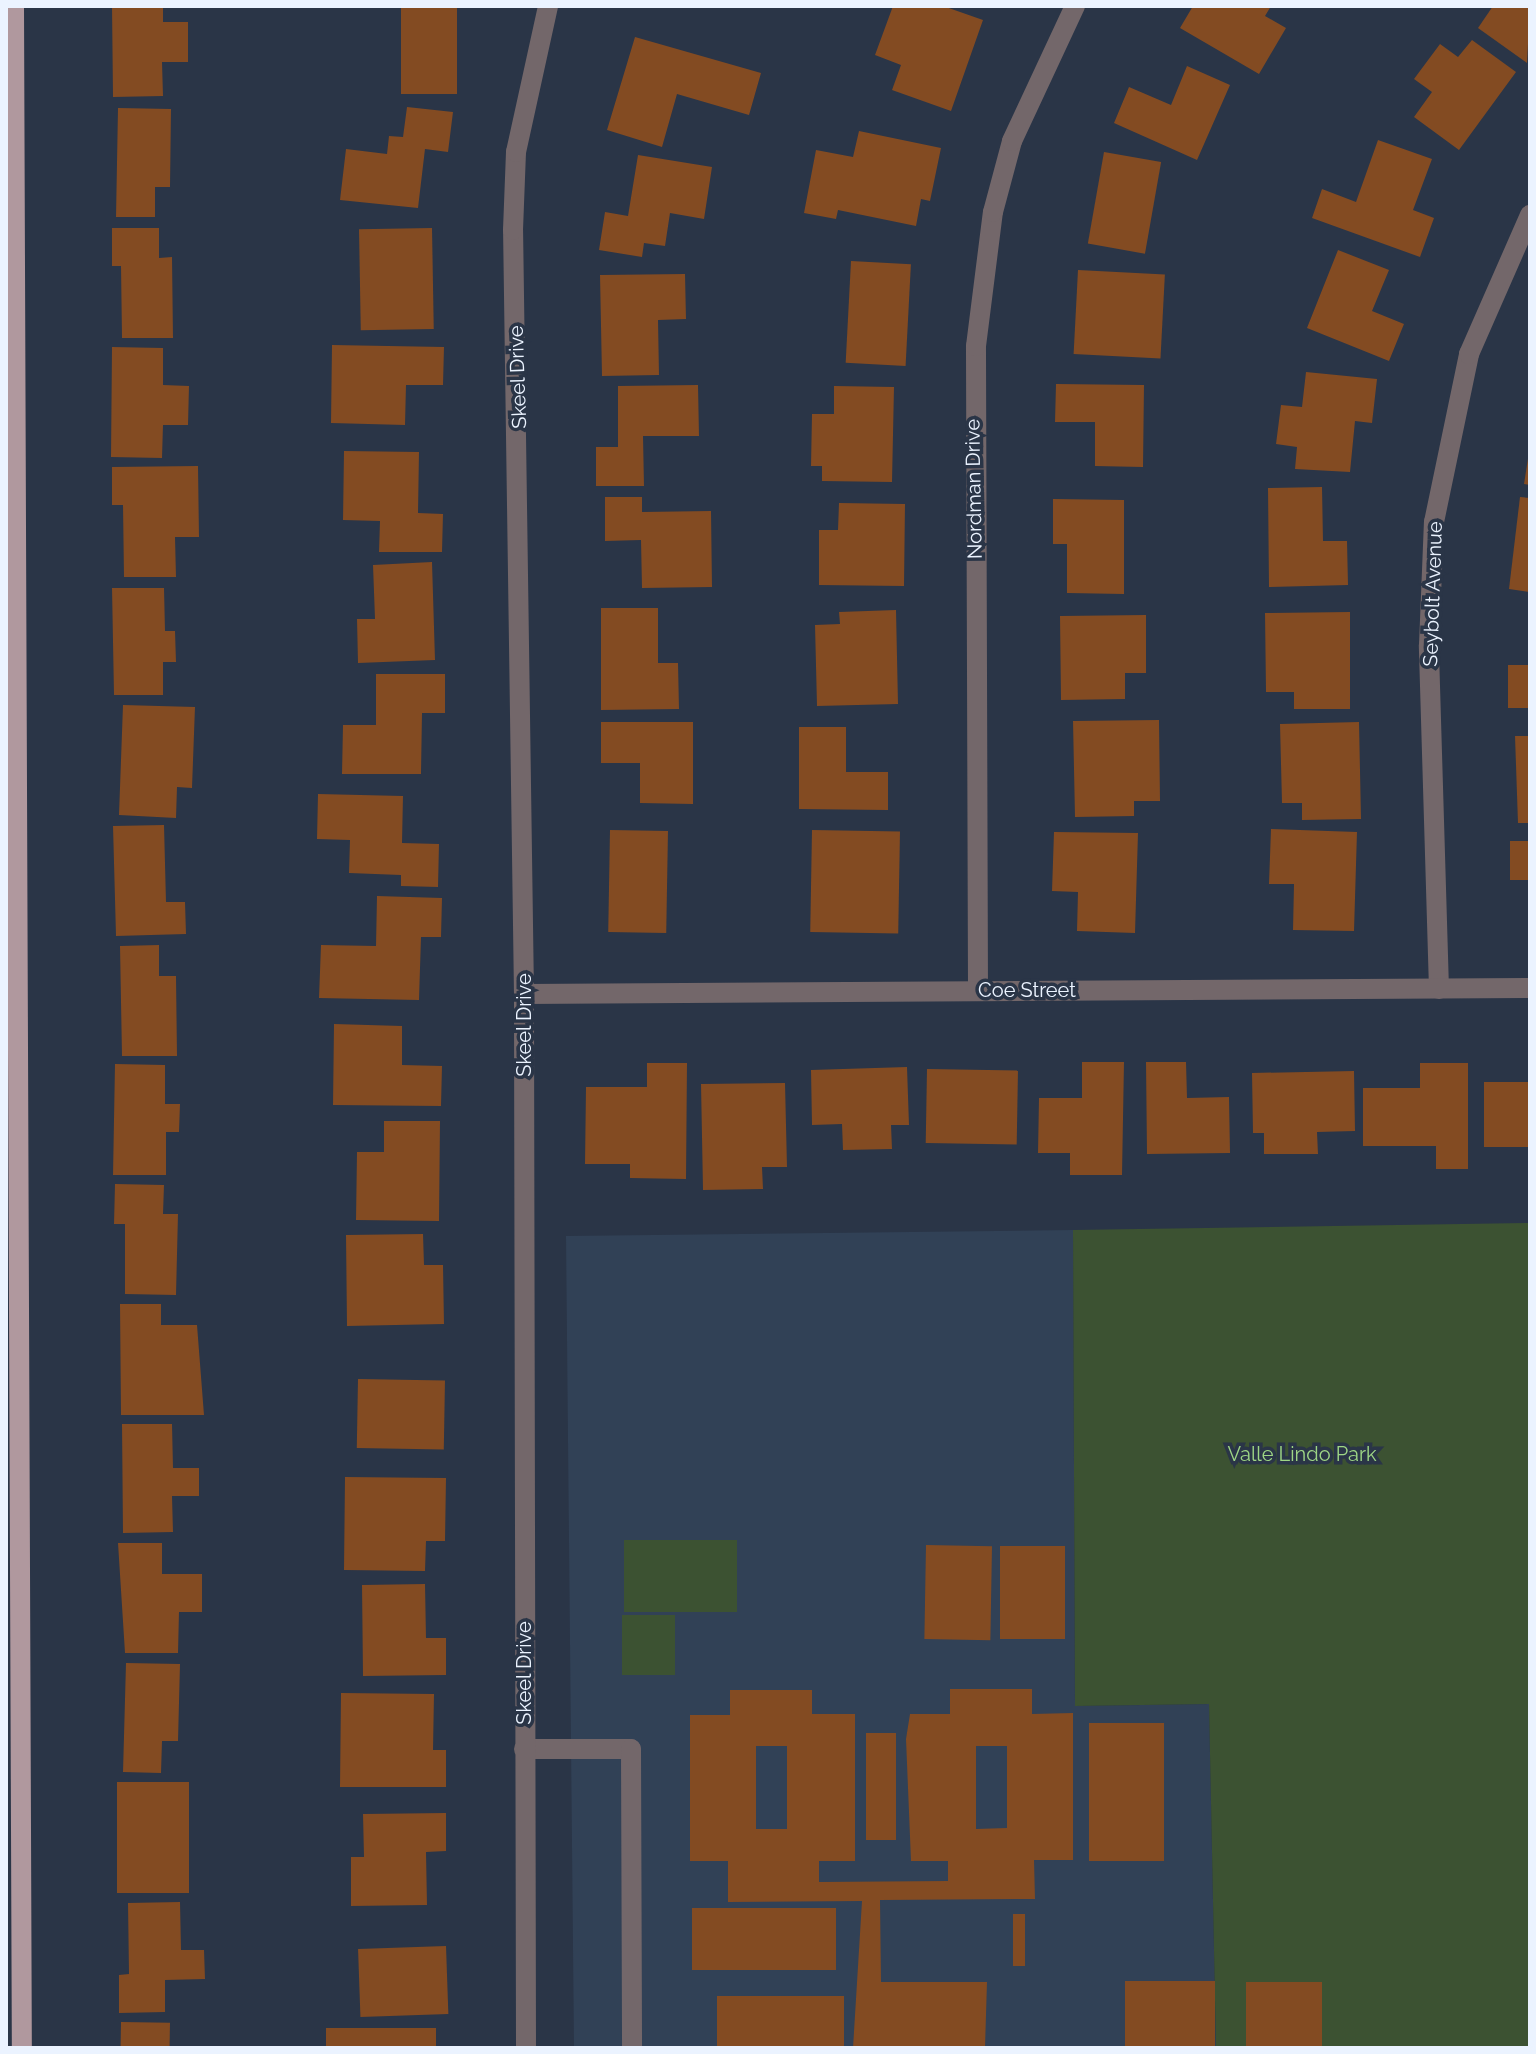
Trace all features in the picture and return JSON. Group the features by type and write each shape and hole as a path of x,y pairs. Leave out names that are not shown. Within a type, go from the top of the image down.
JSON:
{"main road":[{"path":"14,6 8,484 22,2048"}],"street":[{"name":"Skeel Drive","path":"526,2048 524,994 513,230 527,81 548,6"},
{"name":"Nordman Drive","path":"978,990 976,346 993,212 1012,141 1075,6"},
{"name":"Seybolt Avenue","path":"1439,989 1429,645 1434,522 1469,354 1530,215"},
{"name":"Coe Street","path":"524,994 1530,988"},
{"path":"524,1749 631,1749 632,2039"}],"shaded area":[{"path":"1073,1230 1075,1706 1209,1704 1216,2048 574,2048 566,1236"}],"green space":[{"name":"Valle Lindo Park","path":"1530,1223 1530,2048 1216,2048 1209,1704 1075,1706 1073,1230"},
{"path":"624,1540 737,1540 737,1612 624,1612"},
{"path":"622,1615 675,1615 675,1675 622,1675"}],"building":[{"path":"112,6 163,6 163,22 188,22 188,62 162,62 163,96 113,97"},
{"path":"401,6 457,6 457,94 401,94"},
{"path":"893,6 943,6 983,20 951,111 892,90 901,65 875,55"},
{"path":"1193,6 1271,6 1265,16 1286,28 1259,74 1180,28"},
{"path":"1493,6 1530,6 1527,63 1478,28"},
{"path":"635,37 761,73 749,115 677,94 662,147 607,130"},
{"path":"1472,40 1516,72 1459,150 1414,117 1432,92 1414,79 1440,44 1458,57"},
{"path":"1187,66 1230,85 1197,160 1114,123 1129,87 1171,105"},
{"path":"407,107 453,112 448,152 425,149 418,208 340,200 346,149 387,154 389,136 403,137"},
{"path":"118,108 171,109 170,187 155,187 155,217 116,217"},
{"path":"859,131 941,148 930,201 921,199 916,226 838,210 836,219 804,213 816,150 853,157"},
{"path":"1378,140 1432,159 1413,210 1434,218 1420,257 1312,218 1322,189 1356,202"},
{"path":"1104,152 1161,162 1145,254 1088,244"},
{"path":"638,155 712,167 704,219 670,213 665,246 644,243 642,257 599,250 605,212 628,216"},
{"path":"112,228 159,228 159,258 172,257 173,338 122,338 121,266 112,266"},
{"path":"432,228 434,329 361,330 359,229"},
{"path":"1338,250 1389,270 1372,311 1404,324 1389,361 1307,328"},
{"path":"851,261 911,264 906,366 846,363"},
{"path":"1078,270 1165,275 1160,358 1074,354"},
{"path":"685,274 686,319 658,320 659,375 602,376 600,275"},
{"path":"332,345 444,347 443,385 406,385 405,425 331,423"},
{"path":"112,347 163,348 163,385 189,386 188,425 163,425 162,458 111,457"},
{"path":"1306,372 1377,379 1372,423 1355,421 1350,472 1295,469 1297,447 1276,444 1281,405 1302,407"},
{"path":"1056,384 1144,385 1143,467 1095,466 1095,422 1055,422"},
{"path":"698,385 699,436 643,436 644,486 596,486 596,447 618,447 618,386"},
{"path":"834,386 894,387 892,482 822,481 822,466 811,466 812,414 834,414"},
{"path":"1530,446 1530,485 1524,484"},
{"path":"344,451 419,452 418,513 443,514 442,552 379,552 380,521 343,520"},
{"path":"198,466 199,537 175,537 176,577 124,577 123,505 112,505 112,467"},
{"path":"1322,487 1323,541 1347,541 1348,585 1269,587 1268,488"},
{"path":"605,497 642,497 642,512 711,511 712,587 642,588 641,540 605,541"},
{"path":"1520,497 1530,498 1530,592 1509,589"},
{"path":"1053,499 1124,500 1124,594 1067,593 1067,544 1053,544"},
{"path":"839,503 905,504 904,586 819,585 819,530 838,530"},
{"path":"432,562 435,660 358,663 357,619 375,619 373,565"},
{"path":"112,588 164,588 165,631 175,631 176,662 163,662 163,695 114,695"},
{"path":"601,608 658,608 658,663 678,663 679,709 601,710"},
{"path":"896,610 898,704 817,706 815,625 840,624 839,612"},
{"path":"1350,612 1350,709 1294,709 1294,692 1266,692 1265,613"},
{"path":"1146,615 1146,673 1125,673 1125,699 1061,700 1060,616"},
{"path":"1508,665 1530,665 1530,708 1508,708"},
{"path":"376,674 445,674 445,713 422,713 421,774 342,774 343,725 376,725"},
{"path":"123,705 195,707 192,788 177,787 176,818 119,815"},
{"path":"1159,720 1160,801 1134,801 1134,816 1075,817 1073,721"},
{"path":"601,722 693,722 693,804 640,803 640,763 601,763"},
{"path":"1359,722 1361,819 1302,820 1302,803 1282,803 1280,724"},
{"path":"799,727 846,727 846,772 888,772 888,810 799,809"},
{"path":"1515,736 1530,736 1530,823 1518,823"},
{"path":"318,794 403,796 402,843 439,844 438,887 401,886 401,875 349,873 350,840 317,839"},
{"path":"164,825 166,902 185,902 186,934 116,936 113,826"},
{"path":"1271,829 1357,832 1354,931 1293,930 1294,884 1269,884"},
{"path":"610,830 668,831 666,933 608,932"},
{"path":"812,830 900,832 898,934 810,932"},
{"path":"1054,832 1138,833 1135,933 1077,931 1078,892 1052,891"},
{"path":"1510,841 1530,841 1530,880 1510,880"},
{"path":"377,896 442,898 441,937 421,937 419,1000 319,998 321,945 376,946"},
{"path":"159,945 159,976 176,976 177,1056 122,1056 120,946"},
{"path":"334,1024 402,1026 402,1065 442,1066 441,1106 333,1105"},
{"path":"1082,1062 1124,1062 1122,1175 1070,1175 1070,1153 1038,1153 1039,1098 1082,1098"},
{"path":"1146,1062 1186,1062 1187,1098 1229,1097 1230,1153 1147,1154"},
{"path":"647,1063 687,1063 686,1179 630,1178 630,1164 585,1164 586,1087 647,1087"},
{"path":"1420,1063 1468,1063 1468,1169 1436,1169 1436,1146 1363,1146 1363,1088 1420,1088"},
{"path":"115,1064 165,1065 165,1104 180,1104 179,1132 166,1132 166,1175 113,1175"},
{"path":"907,1067 909,1125 891,1125 892,1149 843,1150 842,1124 812,1125 811,1070"},
{"path":"927,1069 1018,1071 1017,1145 926,1143"},
{"path":"1354,1071 1355,1131 1317,1132 1318,1154 1264,1154 1264,1133 1253,1133 1252,1073"},
{"path":"1484,1082 1530,1082 1530,1147 1484,1147"},
{"path":"785,1083 787,1167 762,1167 763,1189 703,1190 701,1084"},
{"path":"384,1121 440,1121 439,1221 356,1220 357,1152 384,1152"},
{"path":"115,1184 164,1185 163,1214 178,1214 176,1295 125,1294 125,1224 114,1224"},
{"path":"423,1234 424,1265 443,1265 444,1324 347,1326 346,1235"},
{"path":"120,1304 161,1304 161,1325 197,1325 204,1415 121,1415"},
{"path":"358,1379 445,1381 444,1450 357,1448"},
{"path":"122,1424 172,1424 173,1468 199,1468 199,1496 172,1496 173,1532 123,1533"},
{"path":"345,1477 446,1478 445,1541 426,1541 425,1571 344,1570"},
{"path":"118,1543 162,1543 162,1574 202,1574 202,1612 179,1612 178,1653 125,1653"},
{"path":"926,1545 992,1546 990,1640 924,1639"},
{"path":"1000,1546 1065,1546 1065,1639 1000,1639"},
{"path":"425,1584 426,1638 446,1638 446,1675 363,1676 362,1585"},
{"path":"126,1663 180,1664 178,1741 162,1741 161,1773 123,1772"},
{"path":"950,1689 1032,1689 1032,1714 1073,1713 1073,1860 1034,1860 1035,1899 880,1900 881,1982 987,1982 985,2048 853,2048 862,1901 728,1902 728,1861 690,1861 690,1715 730,1715 730,1690 812,1690 812,1714 855,1714 855,1861 819,1861 819,1882 948,1881 948,1861 911,1861 906,1739 910,1714 950,1714","holes":["756,1746 787,1746 787,1829 756,1829","976,1746 1007,1746 1007,1828 976,1829"]},
{"path":"341,1693 434,1694 433,1750 446,1750 446,1787 340,1787"},
{"path":"1089,1723 1164,1723 1164,1861 1089,1861"},
{"path":"866,1733 896,1733 896,1840 866,1840"},
{"path":"117,1782 189,1782 189,1893 117,1893"},
{"path":"446,1813 446,1851 426,1852 427,1905 351,1906 351,1857 364,1857 363,1814"},
{"path":"180,1902 181,1950 204,1950 205,1979 165,1980 165,2012 119,2013 119,1975 129,1974 128,1903"},
{"path":"692,1908 836,1908 836,1970 692,1970"},
{"path":"1013,1914 1025,1914 1025,1966 1013,1966"},
{"path":"446,1946 448,2014 360,2017 358,1949"},
{"path":"1125,1981 1215,1981 1215,2048 1125,2048"},
{"path":"1246,1982 1322,1982 1322,2048 1246,2048"},
{"path":"717,1996 844,1996 844,2048 717,2048"},
{"path":"121,2022 170,2023 170,2048 121,2048"},
{"path":"326,2028 436,2028 436,2048 326,2048"}]}
